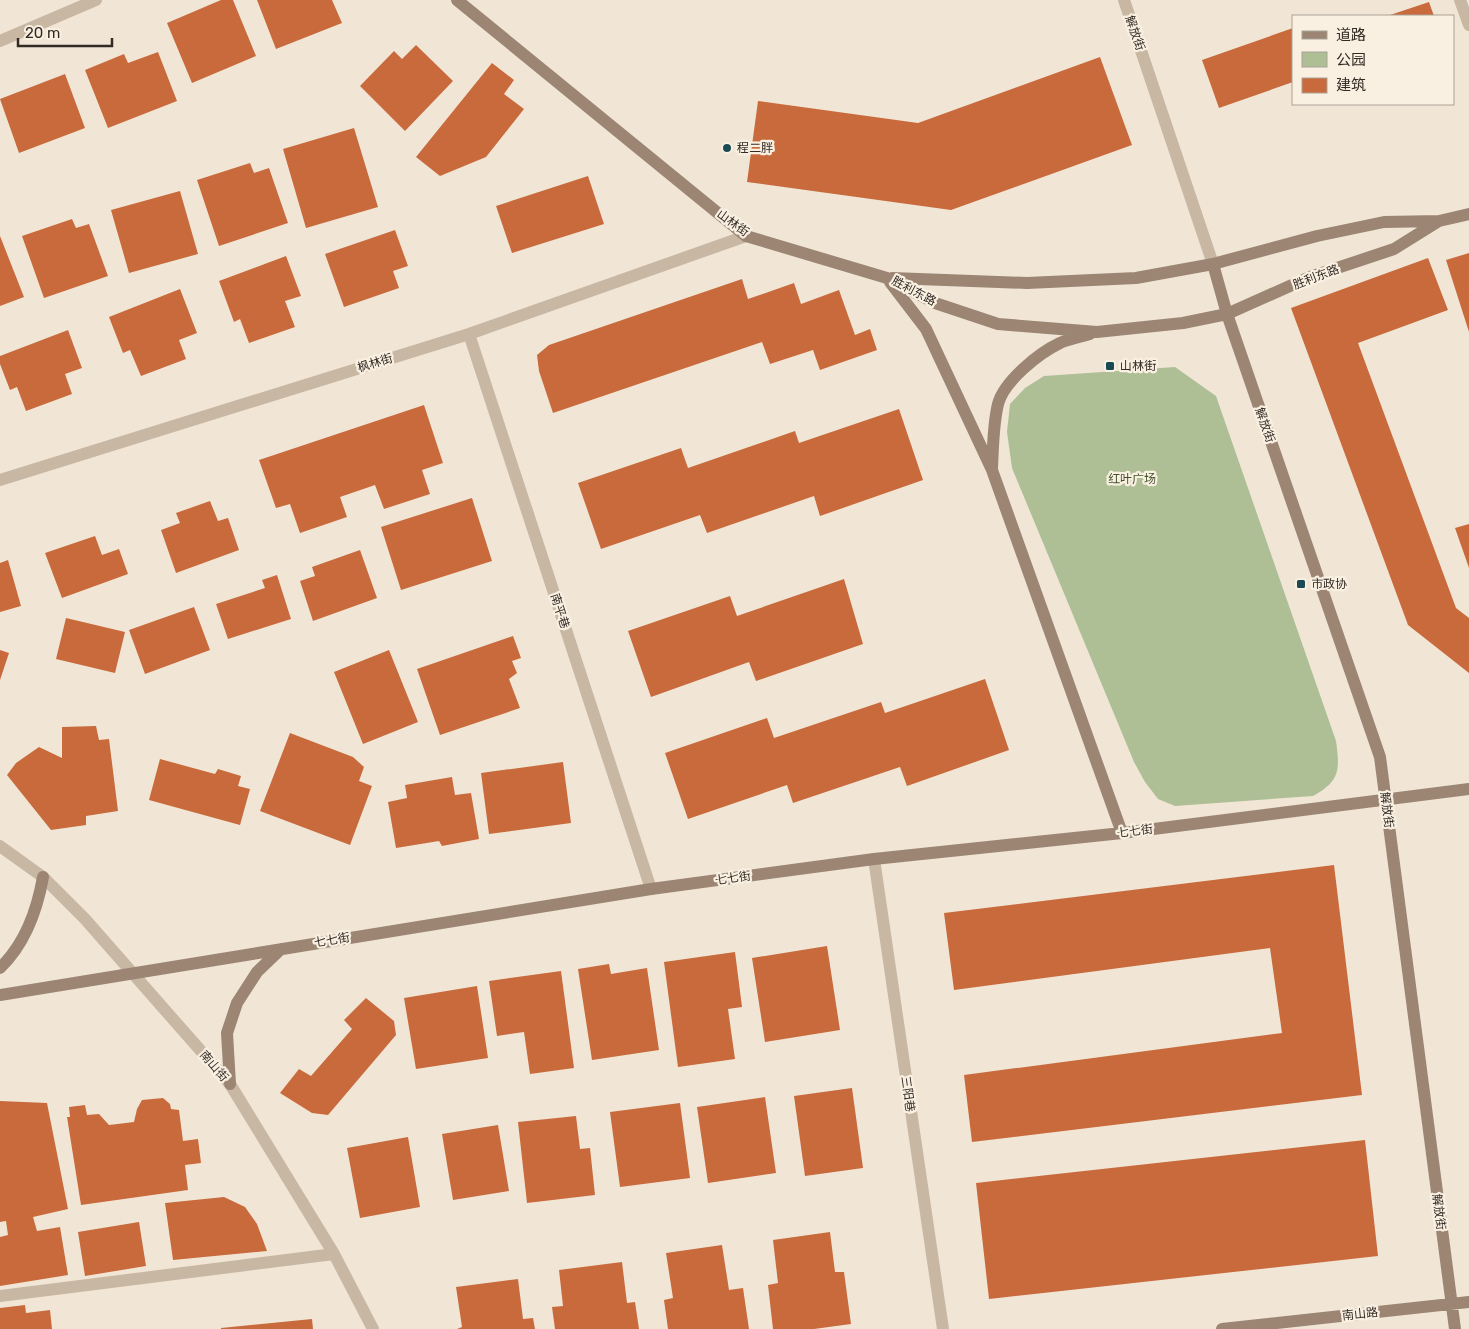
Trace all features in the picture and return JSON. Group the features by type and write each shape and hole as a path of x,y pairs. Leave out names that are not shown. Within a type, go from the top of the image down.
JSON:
{"main road":[{"name":"山林街","path":"457,0 746,236 887,278"},
{"name":"胜利东路","path":"887,278 1027,283 1136,278 1213,264 1317,236 1384,222 1439,221 1469,214"},
{"name":"胜利东路","path":"887,278 935,303 998,324 1097,332 1184,323 1227,314 1310,277 1394,249 1439,221"},
{"name":"解放街","path":"1213,264 1227,314 1380,757 1455,1329"},
{"path":"887,278 926,329 992,470 1122,833"},
{"path":"992,470 995,425 999,402 1009,382 1034,360 1060,344 1097,332"},
{"name":"七七街","path":"0,995 651,888 874,859 1122,833 1469,789"},
{"path":"0,968 9,959 26,932 39,900 42,877"},
{"path":"230,1084 227,1033 237,1003 257,972 281,949"},
{"name":"南山路","path":"1222,1329 1469,1302"}],"street":[{"path":"0,40 96,0"},
{"name":"解放街","path":"1124,0 1213,264"},
{"path":"1460,0 1469,25"},
{"name":"枫林街","path":"0,480 470,334 746,236"},
{"name":"南平巷","path":"470,334 651,888"},
{"name":"南山街","path":"0,846 42,877 85,919 230,1084 334,1254 373,1329"},
{"name":"三阳巷","path":"874,859 943,1329"},
{"path":"0,1296 334,1254"}],"green space":[{"name":"红叶广场","path":"1175,367 1216,396 1336,741 1338,767 1336,774 1329,785 1313,796 1175,806 1158,799 1145,782 1134,762 1012,468 1007,432 1010,404 1025,388 1044,376"}],"building":[{"path":"221,0 233,0 256,56 192,83 167,23"},
{"path":"257,0 332,0 342,23 276,49"},
{"path":"1429,2 1434,15 1390,15"},
{"path":"1292,28 1292,82 1219,108 1202,60"},
{"path":"416,45 453,81 405,131 360,86 394,51 402,59"},
{"path":"158,52 177,101 108,128 85,70 124,54 128,63"},
{"path":"1100,57 1132,145 951,210 747,182 758,101 918,123"},
{"path":"492,63 514,80 504,94 524,109 486,157 440,176 416,157"},
{"path":"65,74 85,128 19,153 0,99"},
{"path":"354,128 378,207 306,228 283,149"},
{"path":"250,163 254,173 269,168 288,223 219,246 197,180"},
{"path":"588,176 604,224 512,253 496,206"},
{"path":"180,191 198,254 129,273 111,210"},
{"path":"72,219 76,228 89,224 108,276 44,298 22,236"},
{"path":"395,230 408,266 393,271 399,288 344,307 325,254"},
{"path":"0,236 24,297 0,306"},
{"path":"1469,253 1469,332 1446,260"},
{"path":"286,256 301,296 285,301 295,327 249,343 240,319 234,322 219,281"},
{"path":"1428,258 1448,310 1358,343 1456,608 1469,618 1469,673 1408,625 1291,308"},
{"path":"742,279 748,299 794,283 801,304 839,290 855,335 870,329 877,350 820,370 813,350 770,364 762,342 553,413 539,371 537,355 549,345"},
{"path":"180,289 197,333 179,340 186,359 141,376 130,350 123,353 109,317"},
{"path":"68,330 82,368 65,374 72,394 26,411 17,387 10,390 0,364 0,356"},
{"path":"424,405 443,463 422,470 430,494 384,509 375,485 340,497 347,517 300,533 290,504 276,508 259,460"},
{"path":"899,409 923,480 820,516 814,496 707,533 700,515 601,549 578,483 681,448 688,468 795,431 799,443"},
{"path":"472,498 492,561 401,590 381,527"},
{"path":"210,501 218,521 228,518 239,550 176,573 161,530 180,523 176,513"},
{"path":"1469,524 1469,568 1455,528"},
{"path":"95,536 102,555 119,549 128,574 62,598 45,553"},
{"path":"360,550 377,598 313,621 300,581 315,576 312,567"},
{"path":"8,560 21,606 0,612 0,563"},
{"path":"277,575 291,619 228,639 216,604 265,588 262,580"},
{"path":"844,579 863,644 756,681 749,662 651,697 628,631 730,596 737,616"},
{"path":"194,607 210,650 145,674 129,630"},
{"path":"66,618 125,632 115,673 56,659"},
{"path":"513,636 521,658 512,661 517,673 509,679 520,708 440,735 417,669"},
{"path":"0,650 9,653 0,680"},
{"path":"389,650 418,722 363,744 334,672"},
{"path":"985,679 1009,750 907,786 900,767 793,803 787,785 688,819 665,753 767,718 774,738 881,702 885,713"},
{"path":"96,726 99,740 109,739 118,811 86,816 86,825 51,830 7,775 16,763 39,747 62,758 62,727"},
{"path":"290,733 353,757 364,767 359,781 372,786 350,845 260,811"},
{"path":"160,759 215,774 218,769 241,776 238,786 250,789 240,825 149,800"},
{"path":"563,762 571,823 489,834 481,773"},
{"path":"452,777 455,795 471,793 479,839 442,846 439,841 396,848 388,802 407,798 405,785"},
{"path":"1334,865 1362,1095 972,1142 964,1075 1282,1033 1270,948 954,990 944,913"},
{"path":"827,946 840,1030 765,1042 752,958"},
{"path":"735,952 742,1007 728,1009 735,1059 678,1067 664,962"},
{"path":"609,964 611,974 647,968 659,1050 592,1060 578,969"},
{"path":"561,971 574,1068 530,1074 524,1032 497,1036 489,981"},
{"path":"477,986 488,1058 416,1069 404,998"},
{"path":"366,998 394,1021 396,1035 328,1115 312,1113 280,1093 299,1069 311,1076 352,1029 344,1020"},
{"path":"852,1088 863,1168 805,1176 794,1096"},
{"path":"765,1097 776,1173 708,1183 697,1107"},
{"path":"163,1098 170,1104 171,1109 179,1110 183,1141 198,1139 201,1163 185,1165 188,1190 81,1205 67,1117 70,1117 69,1107 85,1105 87,1115 99,1114 109,1125 134,1122 137,1109 142,1100"},
{"path":"0,1101 47,1103 68,1209 33,1217 37,1231 60,1227 68,1275 0,1286 0,1237 8,1235 6,1221 0,1222"},
{"path":"680,1103 690,1178 620,1187 610,1112"},
{"path":"576,1116 580,1149 590,1148 595,1195 527,1203 518,1122"},
{"path":"498,1125 509,1191 453,1200 442,1134"},
{"path":"408,1137 420,1207 360,1218 347,1148"},
{"path":"1365,1140 1378,1256 989,1299 976,1183"},
{"path":"224,1197 245,1207 257,1224 267,1251 173,1260 165,1203"},
{"path":"139,1222 146,1266 85,1276 78,1232"},
{"path":"830,1232 835,1272 844,1272 851,1324 814,1329 773,1329 768,1285 778,1283 773,1240"},
{"path":"722,1245 729,1290 743,1288 749,1329 668,1329 664,1300 673,1298 666,1253"},
{"path":"622,1262 627,1303 635,1302 639,1329 555,1329 552,1307 563,1306 559,1270"},
{"path":"518,1279 523,1319 533,1318 535,1329 457,1329 462,1327 456,1287"},
{"path":"25,1305 26,1313 50,1310 52,1329 0,1329 0,1308"},
{"path":"312,1319 313,1329 221,1329 221,1328"}],"place":[{"name":"程二胖","path":"727,148"},
{"name":"山林街","path":"1110,366"},
{"name":"市政协","path":"1301,584"}]}
